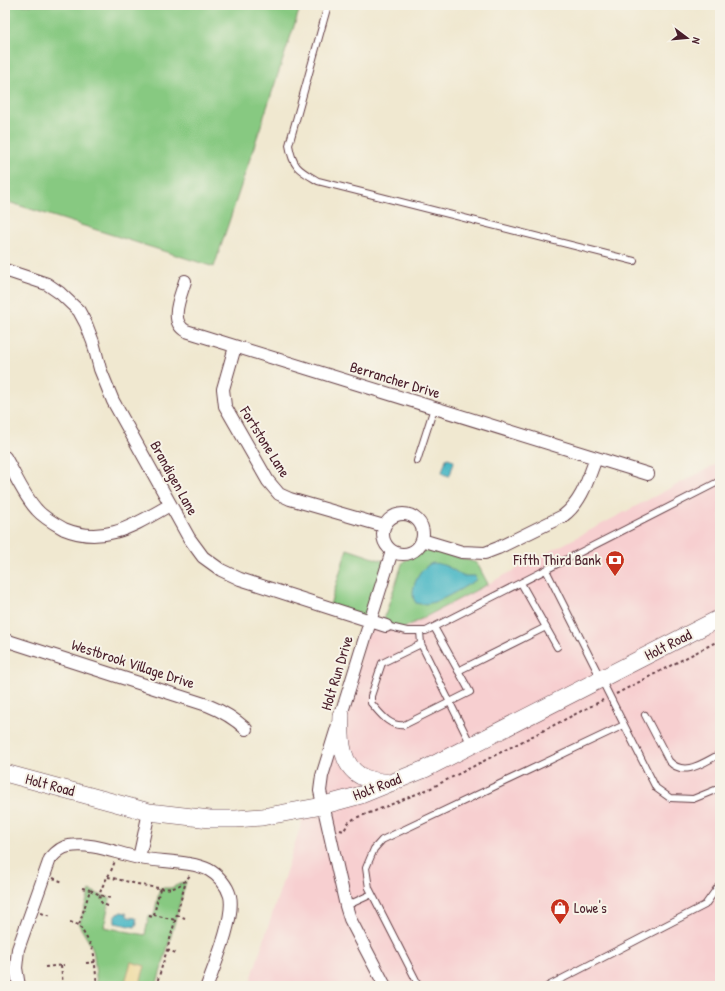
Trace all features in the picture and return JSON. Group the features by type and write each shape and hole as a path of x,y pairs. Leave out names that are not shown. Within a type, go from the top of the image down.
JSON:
{"main road":[{"name":"Holt Road","path":"5,773 149,812 210,819 262,817 322,805 361,795 424,769 720,618"},
{"path":"341,715 340,730 342,747 345,758 350,766 357,774 364,778 390,783"}],"street":[{"name":"Brandigen Lane","path":"5,270 47,284 60,293 80,311 93,342 100,370 113,401 189,538 203,557 221,570 240,579 386,626"},
{"name":"Berrancher Drive","path":"185,281 176,316 179,325 186,331 648,474"},
{"name":"Fortstone Lane","path":"235,347 223,389 225,406 268,481 279,494 290,499 384,526"},
{"path":"5,457 26,496 37,510 55,524 69,531 94,536 123,531 170,505"},
{"path":"422,540 462,552 485,553 498,548 563,516 571,510 580,498 596,458"},
{"path":"402,513 410,514 421,524 423,532 422,540 417,548 410,553 401,554 392,551 387,547 383,540 382,533 388,520 394,515 402,513"},
{"name":"Holt Run Drive","path":"385,986 350,919 322,805 320,791 322,776 392,551"},
{"name":"Westbrook Village Drive","path":"5,640 221,710 235,719 246,729"},
{"path":"139,858 149,812"},
{"path":"19,986 16,968 18,949 50,859 59,850 68,846 90,846 139,858 197,866 209,870 220,878 226,886 230,896 230,912 226,930 207,986"}],"lane":[{"path":"328,5 289,145 291,158 300,171 318,181 634,261"},
{"path":"417,461 434,408"},
{"path":"386,626 407,631 426,631 720,481"},
{"path":"546,570 656,788 670,798 693,799 720,788"},
{"path":"521,582 557,647"},
{"path":"421,644 382,663 371,696 371,703 386,720 398,726 404,725 470,692 434,627"},
{"path":"458,671 546,627"},
{"path":"420,631 421,644 472,745"},
{"path":"645,715 669,762 674,766 681,769 693,768 720,754"},
{"path":"419,986 369,888 366,868 374,849 382,840 624,725"},
{"path":"548,986 706,905 720,884"},
{"path":"346,906 372,894"}],"path":[{"path":"329,832 340,830 344,831 348,823 355,818 376,811 430,788 720,640"},
{"path":"108,906 101,903 99,899 102,886 108,877 119,853"},
{"path":"156,986 186,881 197,866"},
{"path":"108,877 160,888 171,888 186,881"},
{"path":"82,888 110,898"},
{"path":"154,915 160,888"},
{"path":"79,925 90,890"},
{"path":"149,916 153,917 154,915 175,920"},
{"path":"177,915 185,918"},
{"path":"70,922 79,925 92,947 97,986"},
{"path":"167,950 176,953"},
{"path":"86,963 95,962"},
{"path":"45,967 62,965 63,986"}],"shaded area":[{"path":"720,462 720,986 249,986 306,809 317,807 320,791 371,621 404,628"}],"green space":[{"path":"5,5 301,5 214,267 5,201"},
{"path":"429,548 477,563 488,584 404,628 382,625 402,564 404,561"},
{"path":"347,549 389,563 371,621 329,608"},
{"path":"186,881 156,986 97,986 92,947 79,925 90,890 110,898 104,927 145,935 149,916 153,917 154,915 160,888 171,888"}],"sand":[{"path":"131,962 145,966 139,986 124,986"}],"water":[{"path":"448,458 454,462 449,476 443,474 442,472 446,459"},
{"path":"433,563 449,567 462,576 475,576 476,580 447,597 430,603 416,603 413,593 416,580 428,565"},
{"path":"121,912 126,913 128,917 136,918 137,923 135,927 115,923 115,916"}],"place":[{"name":"Fifth Third Bank","path":"615,577"},
{"name":"Lowe's","path":"560,925"}]}
